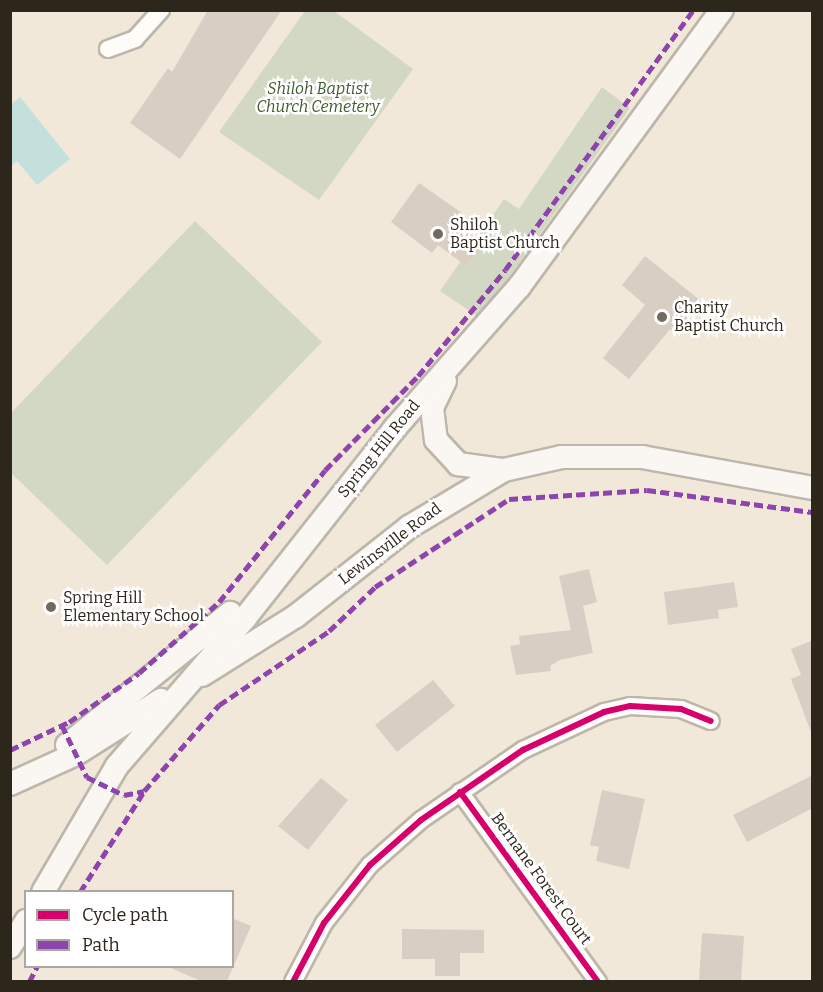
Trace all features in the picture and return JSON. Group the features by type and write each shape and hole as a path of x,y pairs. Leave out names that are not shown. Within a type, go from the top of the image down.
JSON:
{"main road":[{"name":"Spring Hill Road","path":"44,890 117,766 177,690 244,618 395,428 459,359 519,287 722,10"},
{"path":"459,359 432,408 436,440 458,464 504,470"},
{"name":"Lewinsville Road","path":"18,781 93,744 287,622 409,527 504,470 561,458 642,456 813,488"},
{"path":"18,781 210,632 303,543"},
{"path":"10,946 24,924"}],"street":[{"path":"108,49 135,39 161,10"},
{"path":"293,981 324,923 370,865 460,792 547,735 604,712 655,705 711,721"},
{"name":"Bernane Forest Court","path":"460,792 598,981"}],"green space":[{"name":"Shiloh Baptist Church Cemetery","path":"305,11 334,11 413,69 319,200 219,132"},
{"path":"602,87 630,108 480,318 440,291 504,199 519,209"},
{"path":"195,221 322,342 107,565 11,473 11,413"}],"water":[{"path":"20,97 70,159 37,185 17,161 11,166 11,104"}],"building":[{"path":"208,10 282,10 180,159 130,123 168,68 172,72"},
{"name":"Shiloh Baptist Church","path":"419,183 462,213 455,223 483,244 466,266 438,245 432,253 391,222"},
{"name":"Charity Baptist Church","path":"645,256 701,301 675,333 670,329 629,379 603,358 645,305 622,285"},
{"path":"589,569 597,602 583,606 593,653 560,660 550,666 551,671 516,675 510,646 520,644 519,636 571,630 559,576"},
{"path":"734,582 738,607 718,610 719,618 668,625 664,592"},
{"path":"813,640 813,732 811,732 791,679 801,675 791,649"},
{"path":"433,680 455,706 397,752 375,725"},
{"path":"813,775 813,808 747,842 733,815"},
{"path":"321,778 348,800 308,850 278,826"},
{"path":"602,790 645,799 629,869 596,861 599,847 590,845"},
{"path":"234,919 251,926 234,965"},
{"path":"402,929 484,930 484,953 460,953 460,976 435,976 435,959 402,959"},
{"path":"702,933 744,936 741,981 699,981"},
{"path":"171,968 233,968 227,981 201,981"}],"marked path":[{"path":"10,750 69,722 139,673 219,602 325,470 418,376 505,270 693,10"},
{"path":"81,890 144,791 219,705 329,631 375,587 509,499 647,490 812,512"},
{"path":"62,725 87,777 124,795 144,791"},
{"path":"29,982 36,968"}],"cycle path":[{"path":"293,982 324,923 370,865 421,820 523,750 604,712 630,706 681,709 711,721"},
{"path":"460,792 598,982"}],"place":[{"name":"Shiloh Baptist Church","path":"438,234"},
{"name":"Charity Baptist Church","path":"662,317"},
{"name":"Spring Hill Elementary School","path":"51,607"}]}
